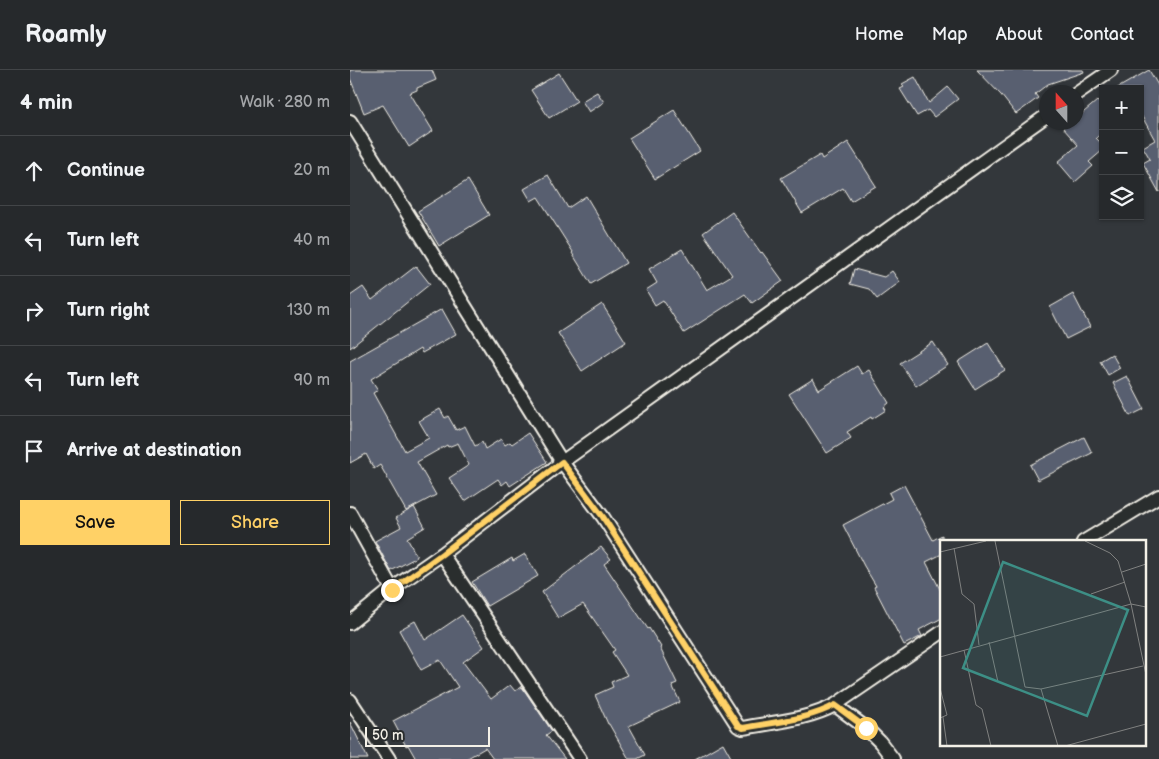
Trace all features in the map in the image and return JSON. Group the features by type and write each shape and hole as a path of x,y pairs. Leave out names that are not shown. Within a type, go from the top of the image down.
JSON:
{"street":[{"path":"1084,89 1111,70"},
{"path":"350,121 562,462 603,517 738,726 743,728 823,712 940,633"},
{"path":"350,623 562,462 1039,121"},
{"path":"1087,540 1159,496"},
{"path":"350,513 392,590"},
{"path":"442,554 580,759"},
{"path":"350,700 389,759"},
{"path":"835,705 866,728 893,759"}],"building":[{"path":"350,70 432,70 436,80 410,93 433,131 409,147 383,105 364,113 350,78"},
{"path":"977,70 1083,70 1084,72 1047,85 1039,85 1039,91 1035,94 1038,98 1016,114"},
{"path":"1149,70 1159,87 1159,192 1144,165 1144,162 1150,159 1144,146 1155,140 1144,120 1144,85 1123,85"},
{"path":"559,73 577,101 549,118 531,90"},
{"path":"915,77 929,103 948,87 958,99 934,117 928,110 917,116 900,89 904,87 902,84"},
{"path":"597,92 604,102 589,112 582,101"},
{"path":"1097,101 1099,103 1099,135 1096,138 1099,141 1099,153 1089,162 1093,166 1075,182 1058,162 1078,145 1065,130 1084,130 1084,112"},
{"path":"674,110 700,151 655,179 629,138"},
{"path":"848,142 876,186 851,201 843,188 802,213 781,178 820,155 822,159"},
{"path":"548,175 568,208 586,196 626,263 591,284 538,197 531,201 524,189"},
{"path":"468,180 489,215 439,246 418,211"},
{"path":"732,212 783,281 752,303 745,294 684,333 663,300 655,305 646,290 657,283 649,269 682,249 707,290 732,275 703,233"},
{"path":"416,266 430,284 350,348 350,296 363,287 372,300"},
{"path":"854,269 884,277 892,271 900,282 877,299 869,289 850,284"},
{"path":"1073,294 1090,327 1066,339 1050,307"},
{"path":"602,304 626,342 582,371 558,333"},
{"path":"442,309 456,334 422,353 420,349 371,379 378,390 373,393 405,451 429,438 419,421 440,409 445,418 448,416 456,430 465,426 475,446 482,442 485,449 501,439 505,445 510,442 512,444 528,433 547,462 510,486 507,481 502,485 498,479 465,501 449,478 469,465 458,443 448,447 447,445 417,462 436,495 406,511 380,465 374,469 366,454 350,463 350,361"},
{"path":"933,342 948,365 916,386 900,363"},
{"path":"988,343 1005,370 975,389 958,362"},
{"path":"1112,354 1120,368 1108,375 1100,361"},
{"path":"857,366 862,374 869,370 889,403 884,407 886,410 847,432 851,438 827,453 789,394 813,379 819,390"},
{"path":"1127,376 1144,409 1130,416 1113,383"},
{"path":"1084,437 1092,453 1038,480 1030,465"},
{"path":"904,485 933,540 942,535 940,555 926,562 940,589 940,619 919,630 922,636 904,645 874,587 876,586 843,525 892,499 889,493"},
{"path":"414,507 425,527 407,538 417,557 391,571 375,541 401,527 396,518"},
{"path":"601,547 611,559 604,564 661,647 677,683 672,685 680,702 629,726 645,755 637,759 629,759 608,724 595,695 613,687 611,682 627,675 612,652 615,650 583,604 558,618 542,592"},
{"path":"525,554 538,576 487,606 472,582 512,558 513,561"},
{"path":"462,615 484,647 463,662 491,699 510,685 515,691 522,687 552,731 546,735 565,759 493,759 485,748 466,759 416,759 408,745 406,746 393,721 458,687 440,660 421,670 399,630 415,621 425,640"},
{"path":"350,722 368,759 350,759"},
{"path":"723,743 732,759 695,759"}],"route":[{"path":"392,590 562,462 603,517 738,726 743,728 810,716 823,712 835,705 866,728"}]}
